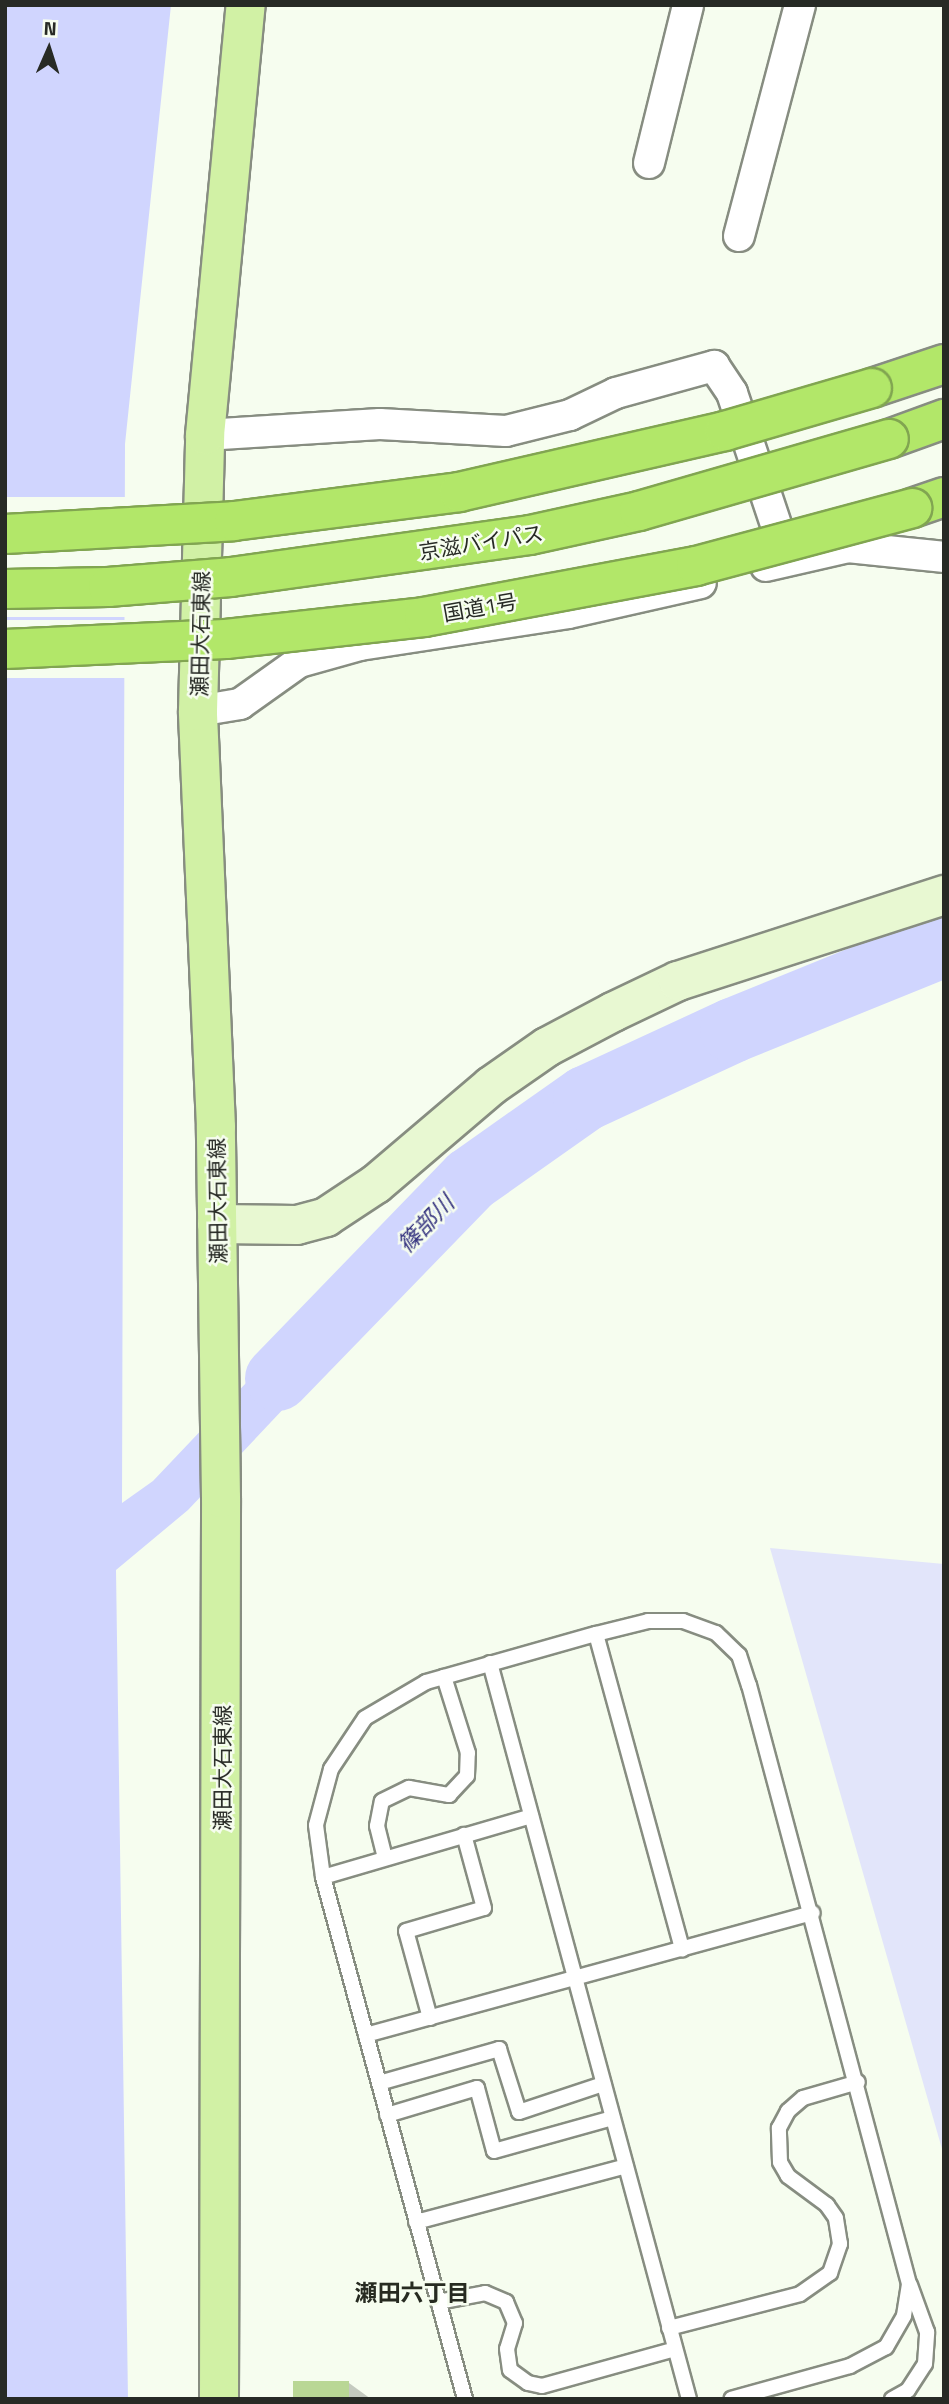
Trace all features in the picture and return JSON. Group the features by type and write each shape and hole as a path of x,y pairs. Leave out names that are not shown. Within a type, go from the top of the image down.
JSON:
{"highway":[{"path":"5,534 260,519 459,492 725,431 944,364"},
{"name":"京滋バイパス","path":"5,589 108,587 231,576 530,535 639,510 889,439 944,419"},
{"name":"国道1号","path":"5,649 226,639 424,617 696,566 928,503"}],"main road":[{"name":"瀬田大石東線","path":"219,2399 221,1498 217,1224 198,711 205,435 246,5"}],"street":[{"path":"649,163 688,5"},
{"path":"739,236 800,5"},
{"path":"205,435 380,424 506,431 570,415 616,393 714,366 732,393 788,560"},
{"path":"198,711 240,704 299,662 360,645 568,613 848,547 944,557"},
{"path":"217,1224 297,1225 326,1217 376,1184 491,1086 547,1047 613,1012 678,981 944,895"}],"lane":[{"path":"465,2399 323,1877 316,1825 331,1769 365,1718 444,1676 648,1622 683,1621 716,1633 739,1655 813,1913 909,2284 927,2332 925,2364 908,2390 892,2399"},
{"path":"596,1634 682,1949"},
{"path":"489,1663 689,2399"},
{"path":"385,1858 377,1826 382,1801 409,1788 435,1796 449,1795 467,1776 468,1753 444,1676"},
{"path":"323,1877 531,1816"},
{"path":"430,2018 406,1931 484,1908 464,1836"},
{"path":"366,2035 813,1913"},
{"path":"379,2083 499,2049 519,2112 603,2084"},
{"path":"669,2328 800,2294 830,2273 840,2245 836,2218 827,2205 788,2176 780,2162 779,2128 788,2111 803,2098 858,2082"},
{"path":"387,2115 477,2088 495,2151 612,2118"},
{"path":"416,2222 626,2166"},
{"path":"731,2399 850,2366 886,2347 904,2316 909,2284"},
{"path":"438,2302 485,2293 506,2302 514,2323 507,2349 510,2370 528,2383 542,2386 675,2349"}],"shaded area":[{"path":"770,1548 944,1564 944,2156"}],"water":[{"path":"5,5 171,5 125,444 122,1503 153,1481 325,1300 355,1333 188,1510 116,1570 128,2399 5,2399"}],"pier":[{"path":"5,497 128,497 128,617 5,617"},
{"path":"5,620 127,620 127,678 5,678"}],"building":[{"path":"293,2381 349,2381 349,2399 293,2399"}],"waterway":[{"name":"篠部川","path":"277,1378 470,1179 585,1098 732,1030 944,944"}],"district":[{"name":"瀬田六丁目","path":"412,2293"}]}
